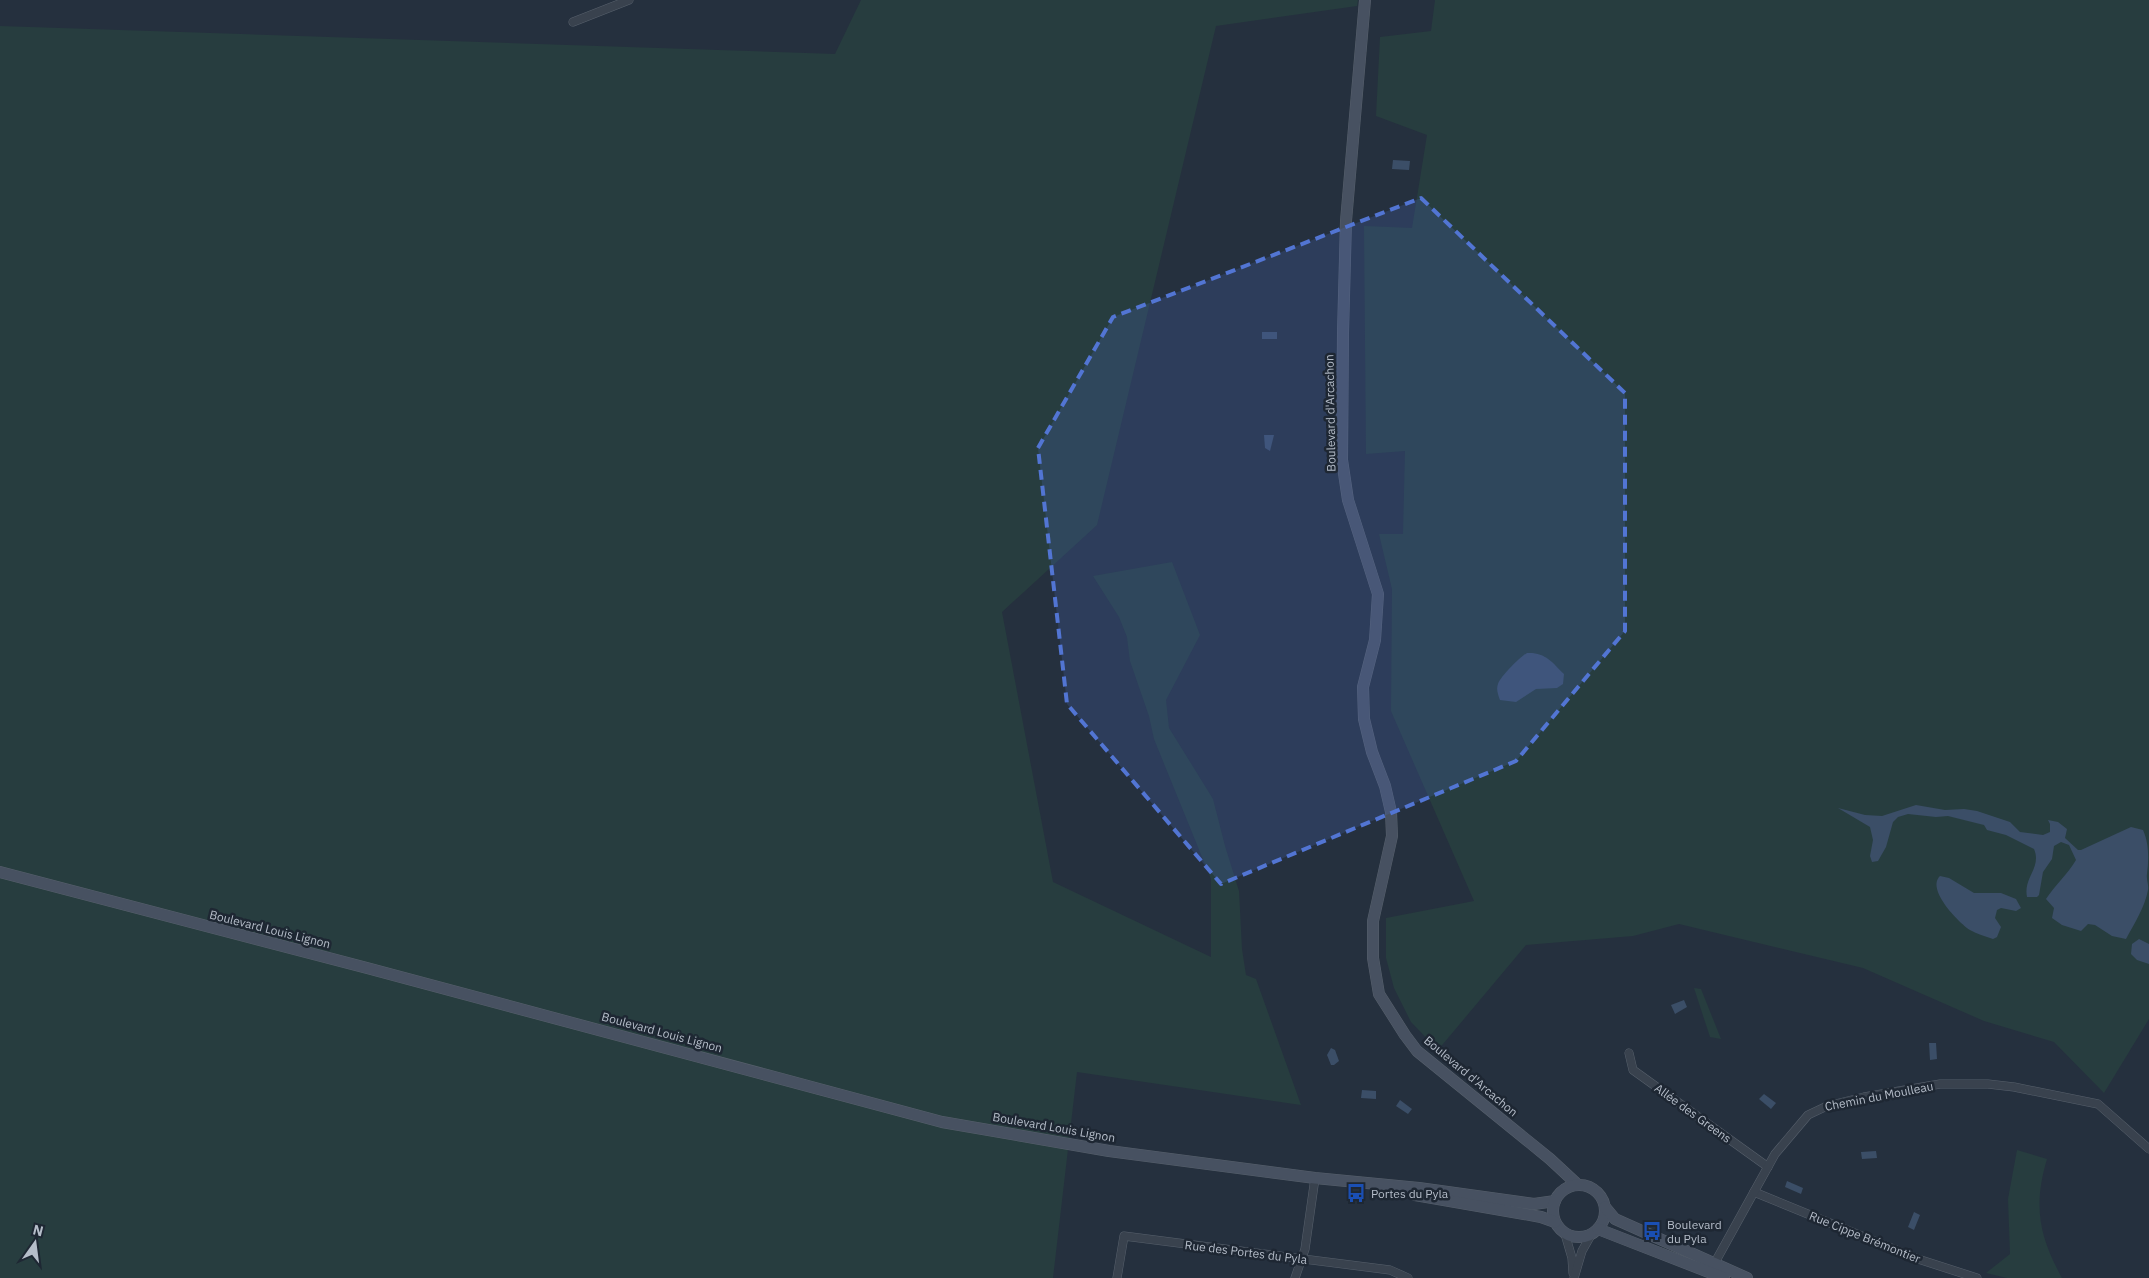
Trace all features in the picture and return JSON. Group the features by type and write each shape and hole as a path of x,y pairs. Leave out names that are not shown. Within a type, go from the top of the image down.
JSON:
{"main road":[{"name":"Boulevard d'Arcachon","path":"1365,0 1346,240 1342,460 1348,500 1378,594 1375,640 1363,687 1364,719 1372,752 1385,786 1392,836 1373,920 1373,958 1379,994 1405,1036 1418,1051 1550,1159 1578,1185"},
{"name":"Boulevard Louis Lignon","path":"0,872 942,1122 1109,1151 1320,1178"},
{"path":"1550,1159 1558,1174 1557,1198"},
{"path":"1320,1178 1419,1188 1534,1204 1557,1198"},
{"path":"1320,1178 1541,1217 1555,1222"},
{"path":"1605,1207 1604,1219 1595,1232 1582,1238 1565,1234 1555,1222 1552,1210 1557,1198 1564,1190 1578,1185 1585,1186 1598,1194 1605,1207 1615,1219 1712,1268 1724,1278"},
{"path":"1595,1232 1748,1278"}],"street":[{"path":"573,22 629,0"},
{"name":"Allée des Greens","path":"1629,1053 1633,1070 1768,1167"},
{"name":"Chemin du Moulleau","path":"1712,1268 1768,1167 1801,1123 1816,1110 1864,1097 1940,1084 1997,1085 2098,1104 2149,1149"},
{"path":"1296,1278 1320,1178"},
{"name":"Rue Cippe Brémontier","path":"1754,1192 1900,1252 1977,1278"},
{"path":"1573,1278 1582,1252 1595,1232"},
{"path":"1565,1234 1572,1258 1573,1278"},
{"name":"Rue des Portes du Pyla","path":"1117,1278 1124,1236 1390,1270 1408,1278"}],"highlighted area":[{"path":"1421,198 1625,393 1625,631 1516,761 1221,884 1067,704 1038,448 1113,317"}],"green space":[{"path":"861,0 1358,0 1357,6 1216,26 1097,525 1002,612 1053,882 1211,957 1211,879 1154,739 1149,716 1130,661 1127,637 1119,617 1093,576 1172,562 1200,635 1166,700 1169,728 1213,799 1239,891 1242,949 1246,975 1256,979 1301,1105 1077,1072 1053,1278 0,1278 0,26 835,54"},
{"path":"1435,0 2149,0 2149,1019 2104,1093 2054,1042 1984,1021 1863,968 1679,924 1633,936 1526,945 1438,1050 1411,1022 1394,988 1386,958 1386,918 1474,901 1391,711 1392,589 1379,534 1403,534 1405,451 1366,454 1364,226 1412,228 1427,135 1376,116 1380,37 1431,31"},
{"path":"1694,988 1701,989 1721,1039 1710,1037"},
{"path":"2017,1150 2047,1159 2040,1192 2041,1220 2048,1248 2062,1278 2007,1278 1986,1273 2010,1254 2008,1199"}],"water":[{"path":"1393,160 1410,161 1409,170 1392,169"},
{"path":"1262,332 1277,332 1277,339 1262,339"},
{"path":"1264,435 1274,435 1270,451 1265,448"},
{"path":"1527,653 1539,654 1552,662 1564,674 1563,684 1557,688 1536,689 1516,702 1500,700 1498,684 1511,667"},
{"path":"1916,805 1945,810 1964,809 1977,811 2010,822 2020,832 2043,835 2050,832 2048,820 2058,822 2067,829 2065,838 2078,850 2131,827 2143,830 2148,851 2148,890 2142,909 2126,939 2112,936 2095,925 2088,924 2081,931 2062,925 2052,918 2054,908 2046,899 2076,860 2069,845 2061,842 2054,846 2052,859 2043,872 2039,895 2037,897 2027,897 2026,890 2036,862 2034,849 2006,835 1987,830 1984,825 1948,816 1936,817 1908,814 1898,817 1893,822 1886,847 1878,861 1872,862 1870,856 1873,840 1870,827 1838,808 1865,815 1882,816"},
{"path":"1940,876 1949,878 1974,893 2001,893 2016,899 2021,908 2016,911 2001,908 1997,910 1995,918 2001,927 1997,937 1993,939 1978,934 1965,926 1945,905 1937,889 1937,882"},
{"path":"2139,939 2149,944 2149,964 2137,960 2131,954 2132,944"},
{"path":"1684,1000 1687,1007 1675,1014 1671,1005"},
{"path":"1929,1043 1936,1043 1937,1059 1930,1060"},
{"path":"1331,1048 1335,1050 1339,1061 1334,1065 1331,1065 1327,1055"},
{"path":"1362,1090 1376,1091 1376,1099 1361,1098"},
{"path":"1764,1094 1776,1103 1771,1109 1759,1099"},
{"path":"1400,1100 1412,1109 1408,1114 1396,1106"},
{"path":"1876,1151 1877,1158 1862,1159 1861,1152"},
{"path":"1787,1181 1803,1188 1801,1194 1785,1187"},
{"path":"1914,1212 1920,1215 1914,1230 1908,1227"}],"place":[{"name":"Portes du Pyla","path":"1356,1193"},
{"name":"Boulevard du Pyla","path":"1652,1231"}]}
